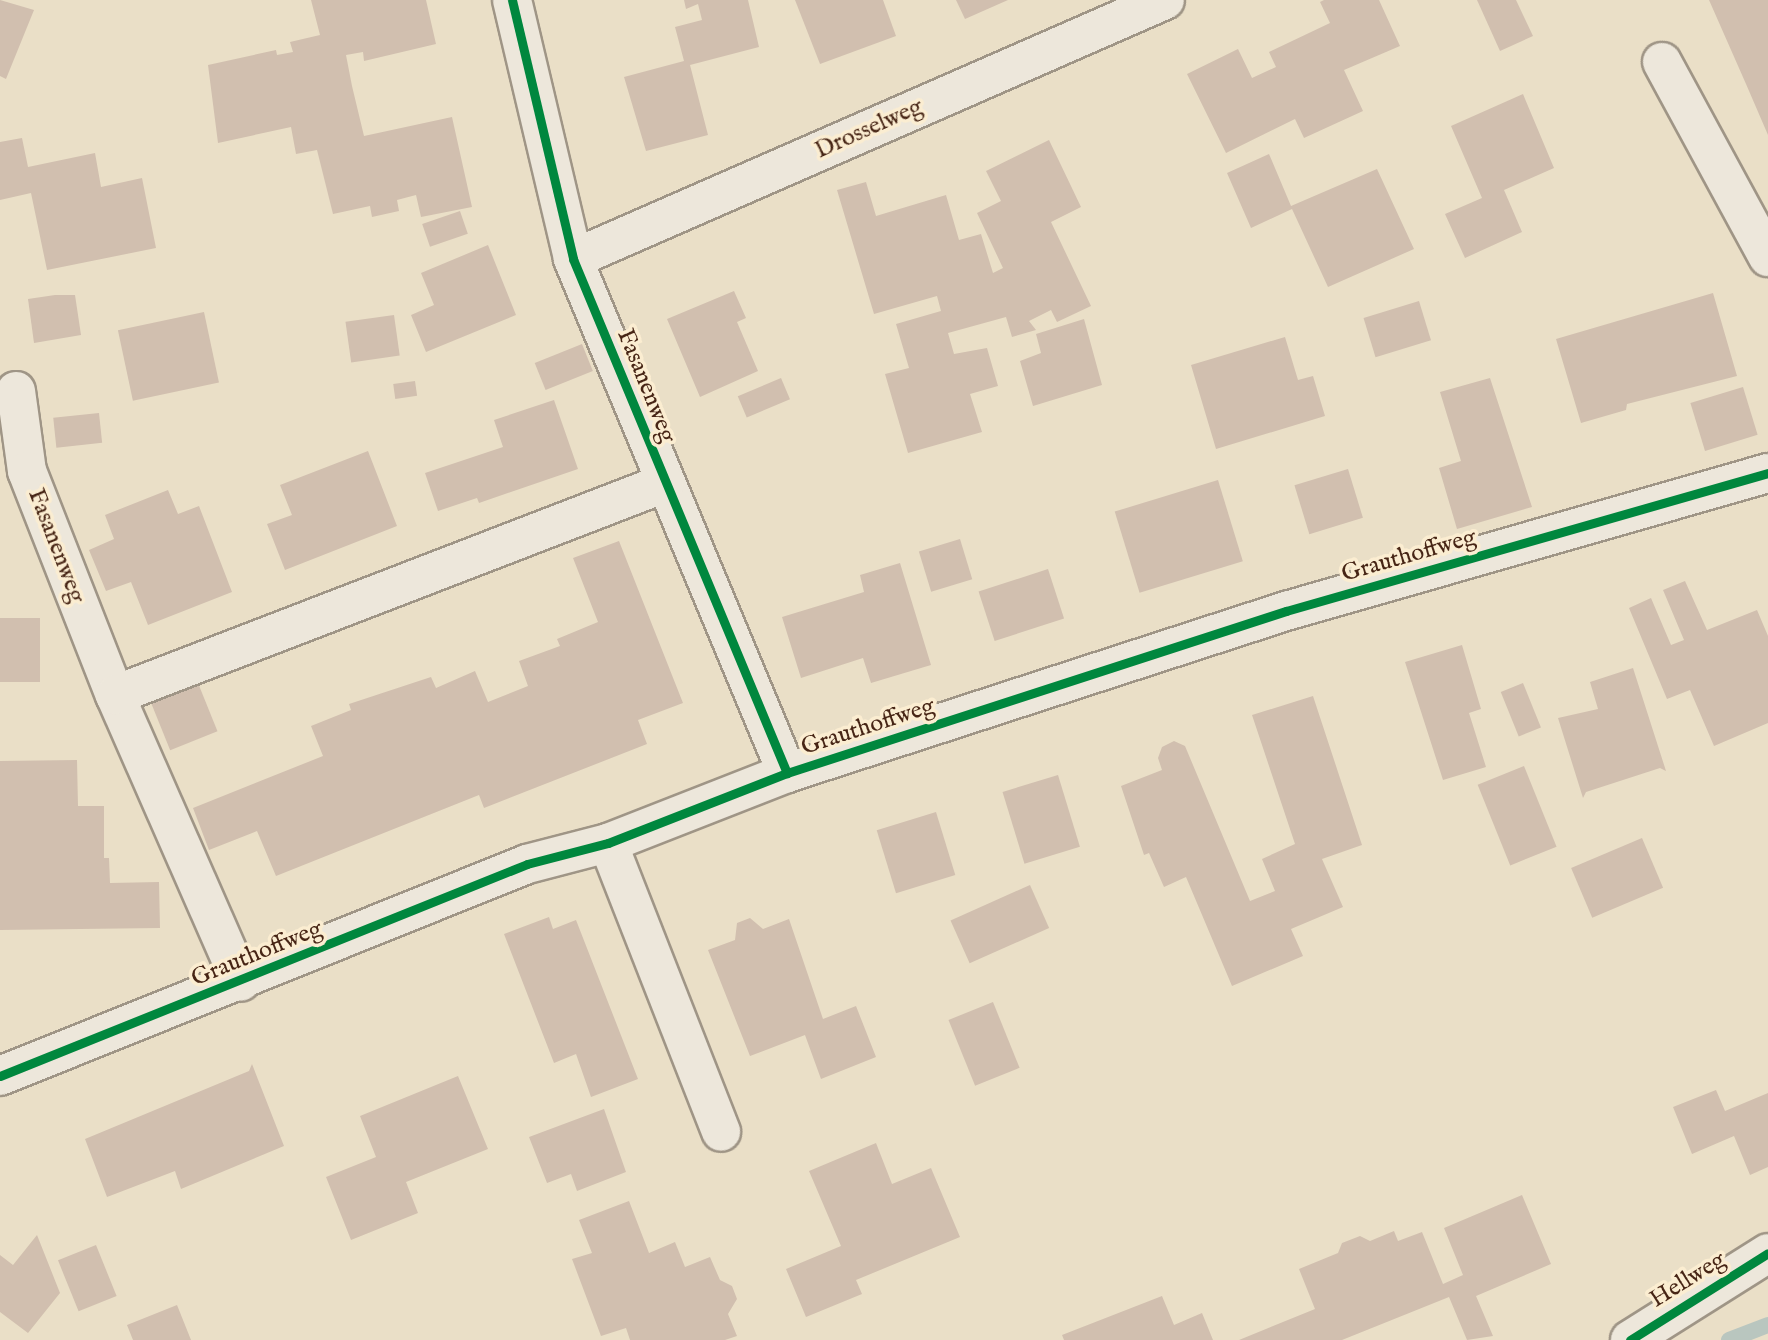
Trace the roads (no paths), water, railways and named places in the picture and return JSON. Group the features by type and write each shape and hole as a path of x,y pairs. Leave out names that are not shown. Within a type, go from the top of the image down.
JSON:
{"street":[{"name":"Fasanenweg","path":"512,0 573,259 787,773"},
{"name":"Drosselweg","path":"573,259 1165,0"},
{"path":"1662,62 1768,257"},
{"name":"Fasanenweg","path":"16,391 27,471 115,695 241,982"},
{"name":"Grauthoffweg","path":"0,1076 241,982 527,864 608,843 787,773 1286,611 1768,473"},
{"path":"115,695 665,483"},
{"path":"608,843 722,1132"},
{"name":"Hellweg","path":"1630,1340 1768,1253"}],"waterway":[{"path":"1729,1340 1768,1325"}]}
